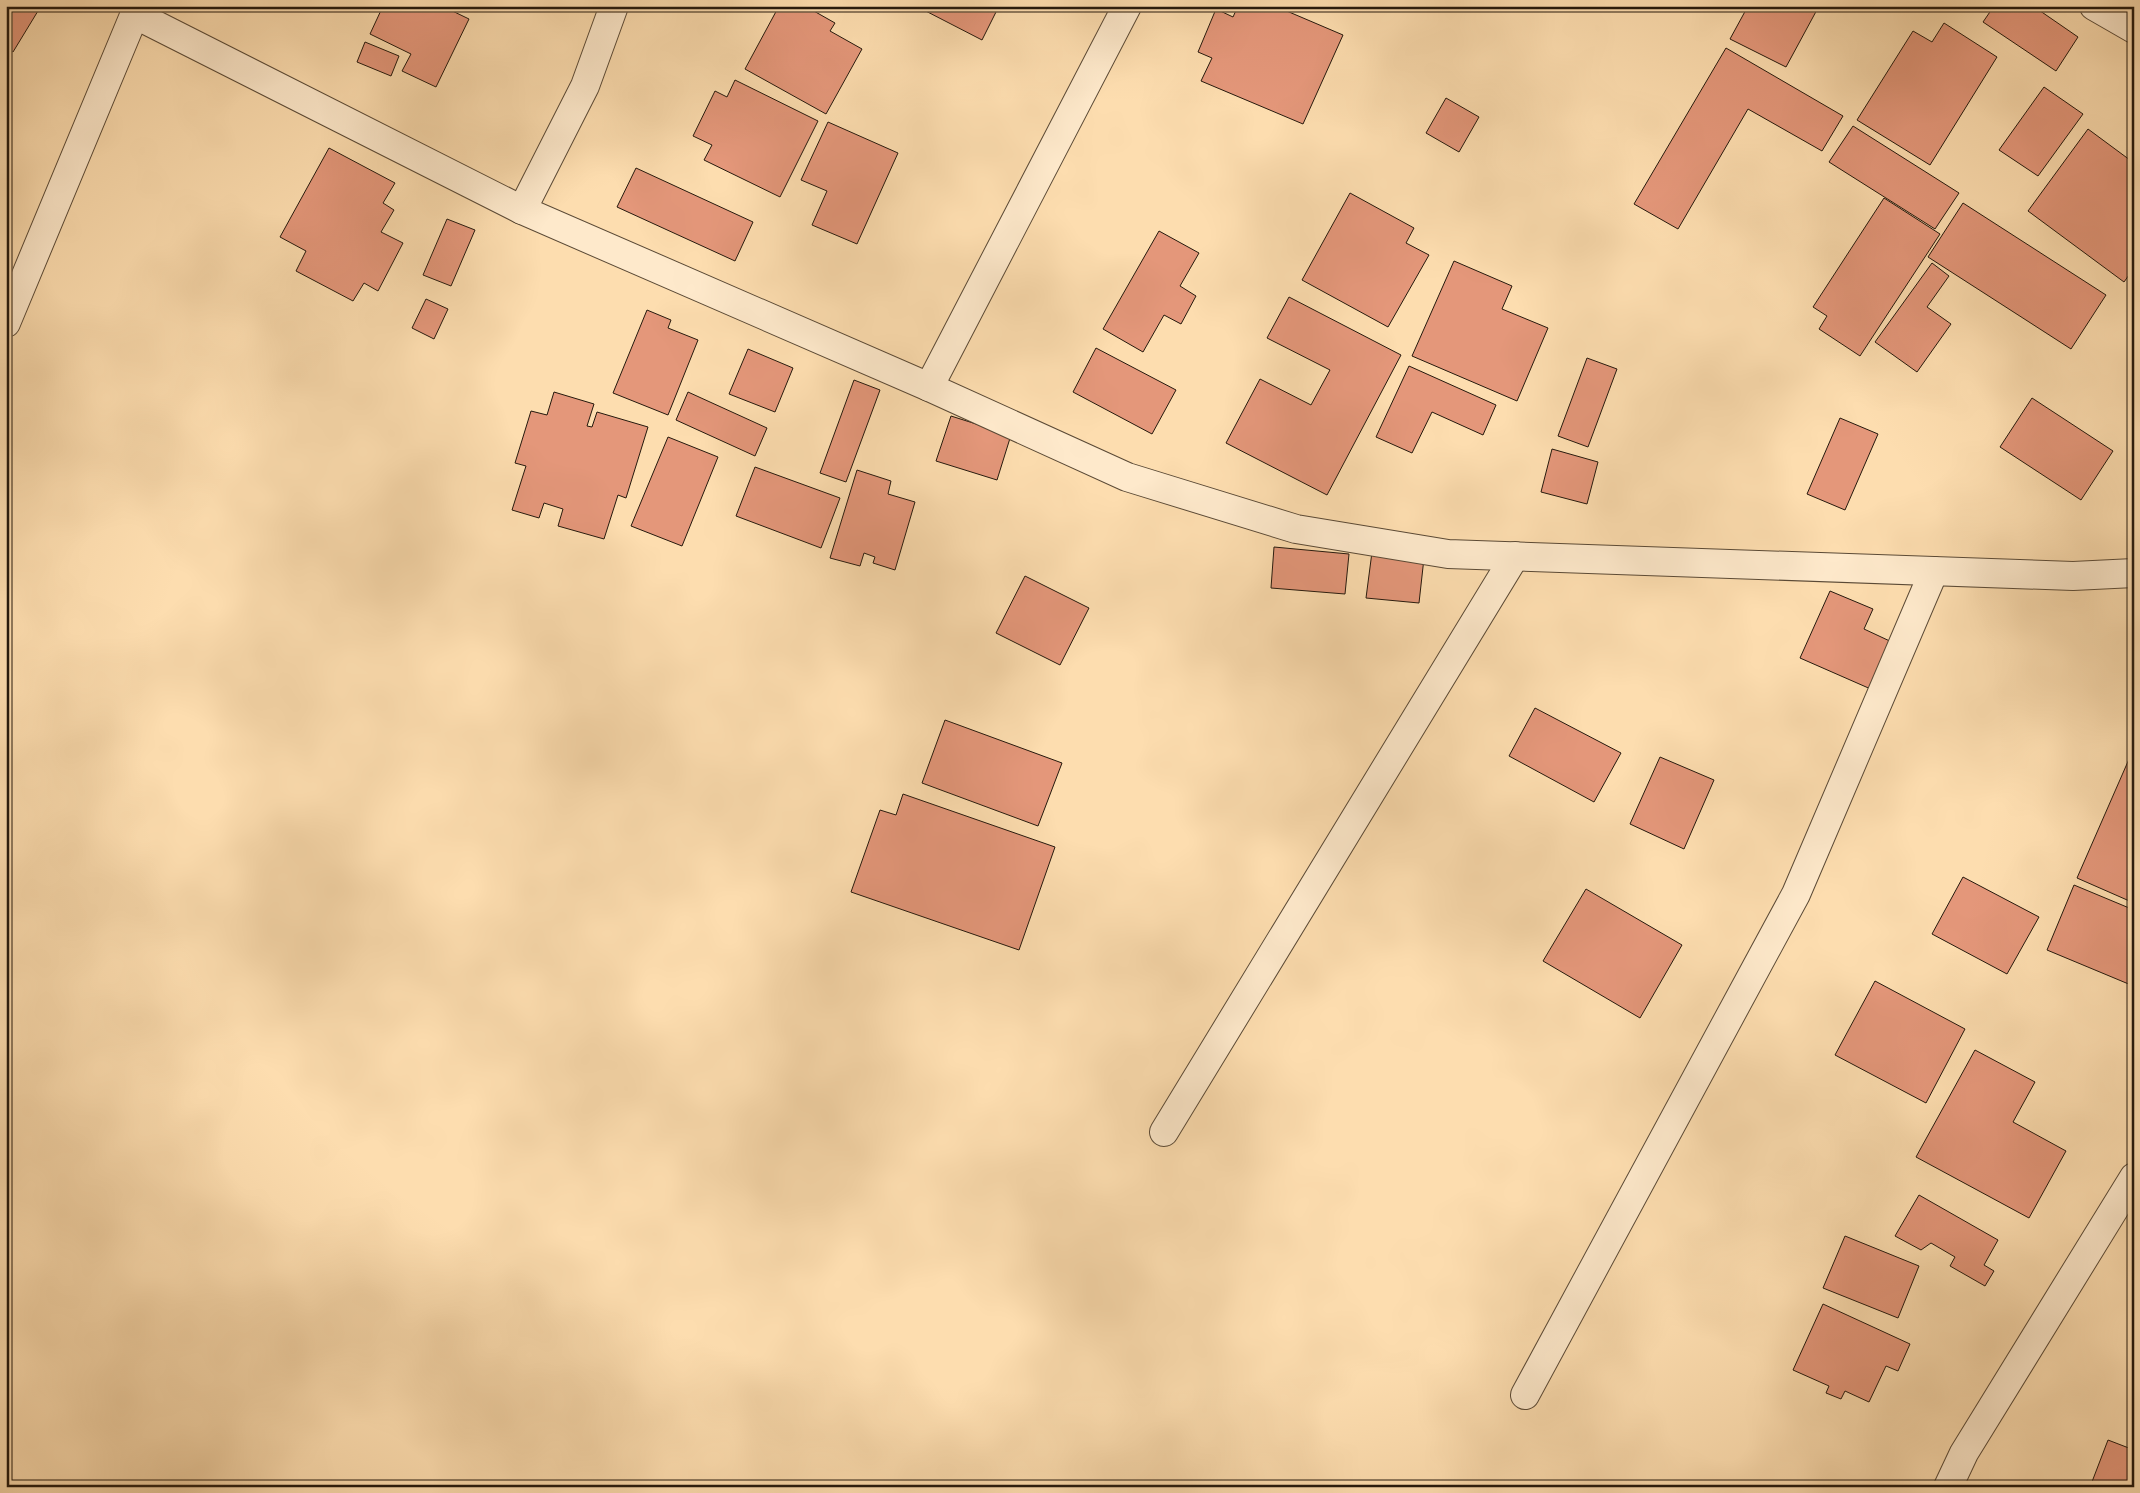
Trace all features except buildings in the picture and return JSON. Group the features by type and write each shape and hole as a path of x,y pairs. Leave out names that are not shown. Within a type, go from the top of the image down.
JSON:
{"street":[{"path":"522,210 585,86 614,6"},
{"path":"929,387 1127,6"},
{"path":"2094,6 2134,29"},
{"path":"6,323 136,10 522,210 929,387 1127,477 1296,529 1448,554 2073,576 2134,573"},
{"path":"1164,1132 1515,556"},
{"path":"1525,1395 1796,894 1934,571"},
{"path":"1948,1487 1964,1453 2134,1177"}]}
